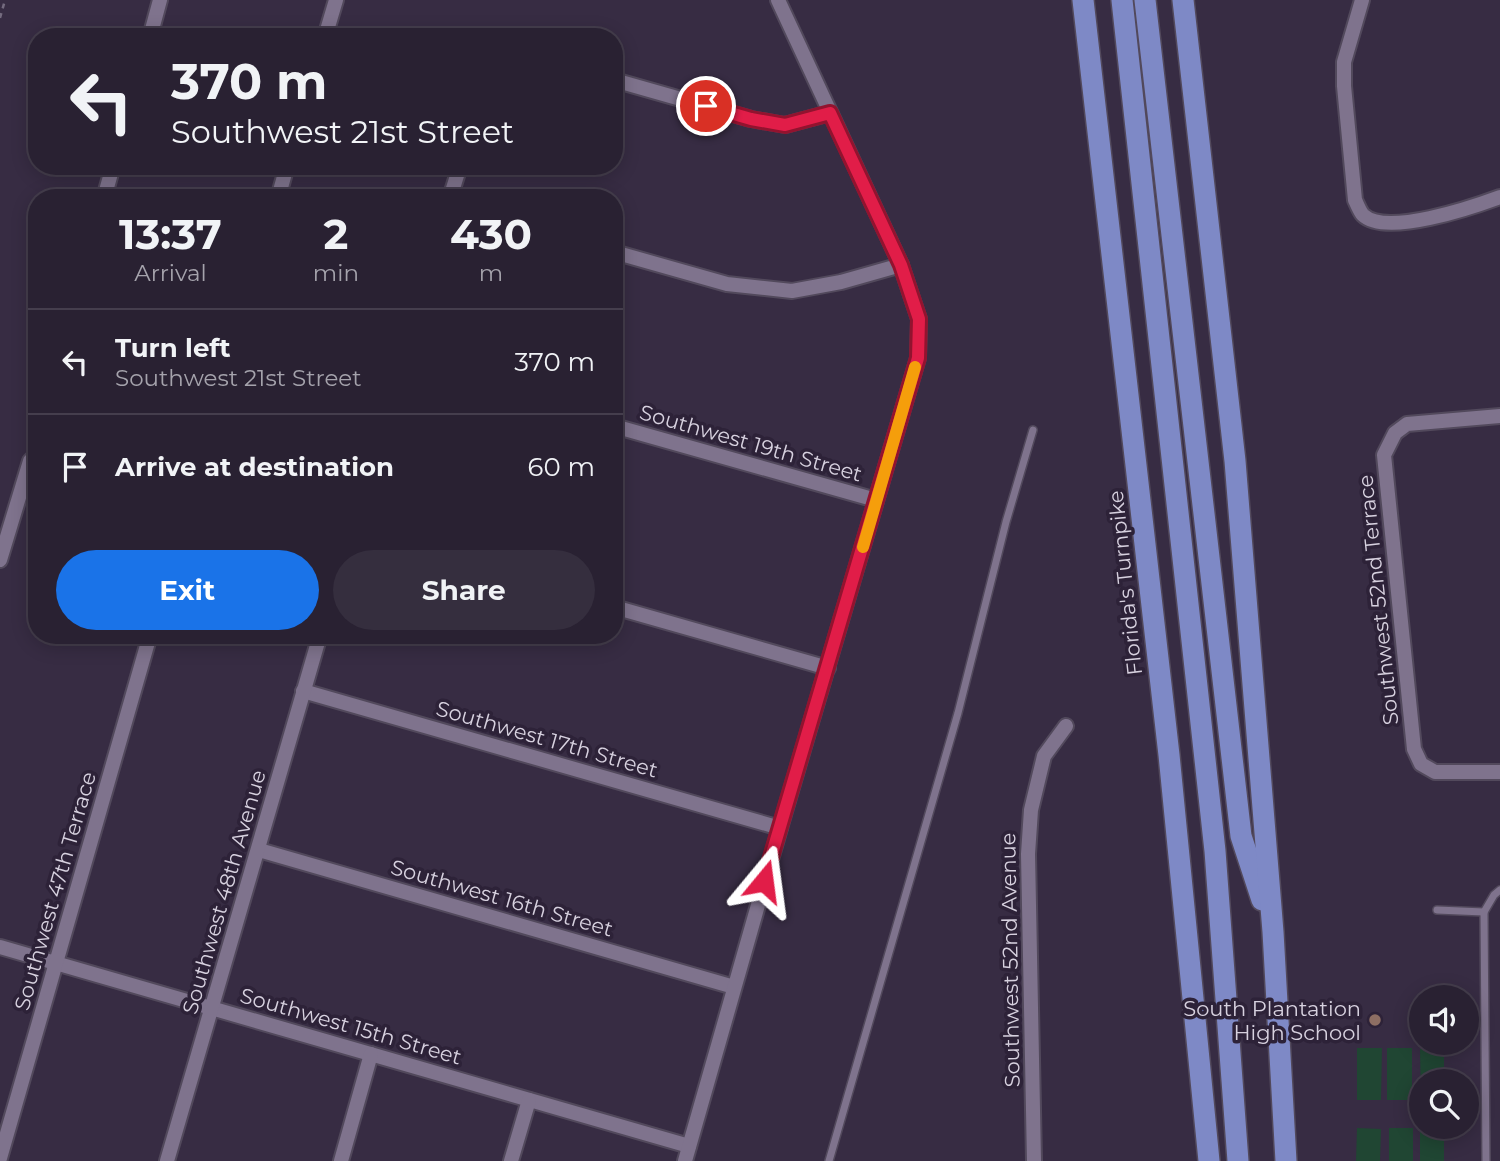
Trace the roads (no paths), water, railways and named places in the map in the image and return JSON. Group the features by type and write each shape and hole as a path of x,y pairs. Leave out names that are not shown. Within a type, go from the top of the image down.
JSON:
{"highway":[{"name":"Florida's Turnpike","path":"1083,0 1169,755 1209,1161"},
{"path":"1122,0 1215,851 1238,1161"},
{"path":"1145,0 1241,836 1273,932"},
{"path":"1183,0 1235,461 1273,932 1286,1161"}],"street":[{"path":"152,28 160,0"},
{"path":"328,28 336,0"},
{"path":"685,1161 918,358 919,319 901,265 778,0"},
{"path":"1362,0 1344,62 1344,86 1355,200 1363,215 1379,222 1420,222 1500,197"},
{"path":"623,83 751,119 785,125 830,113"},
{"path":"623,255 727,284 792,291 841,282 901,265"},
{"name":"Southwest 52nd Terrace","path":"1500,416 1407,424 1395,433 1384,455 1414,749 1421,764 1435,772 1500,772"},
{"name":"Southwest 19th Street","path":"623,429 876,500"},
{"path":"0,560 28,468"},
{"path":"623,610 828,668"},
{"name":"Southwest 47th Terrace","path":"0,1158 147,644"},
{"name":"Southwest 48th Avenue","path":"167,1161 317,644"},
{"name":"Southwest 17th Street","path":"303,691 780,828"},
{"name":"Southwest 52nd Avenue","path":"1034,1161 1029,832 1031,810 1044,756 1066,726"},
{"name":"Southwest 16th Street","path":"259,850 734,987"},
{"name":"Southwest 15th Street","path":"0,947 689,1146"},
{"path":"341,1161 371,1054"},
{"path":"511,1161 529,1100"}],"lane":[{"path":"829,1161 958,713 1006,522 1033,430"},
{"path":"1486,1161 1484,912 1500,890"},
{"path":"1437,910 1484,912"}],"place":[{"name":"South Plantation High School","path":"1375,1020"}]}
